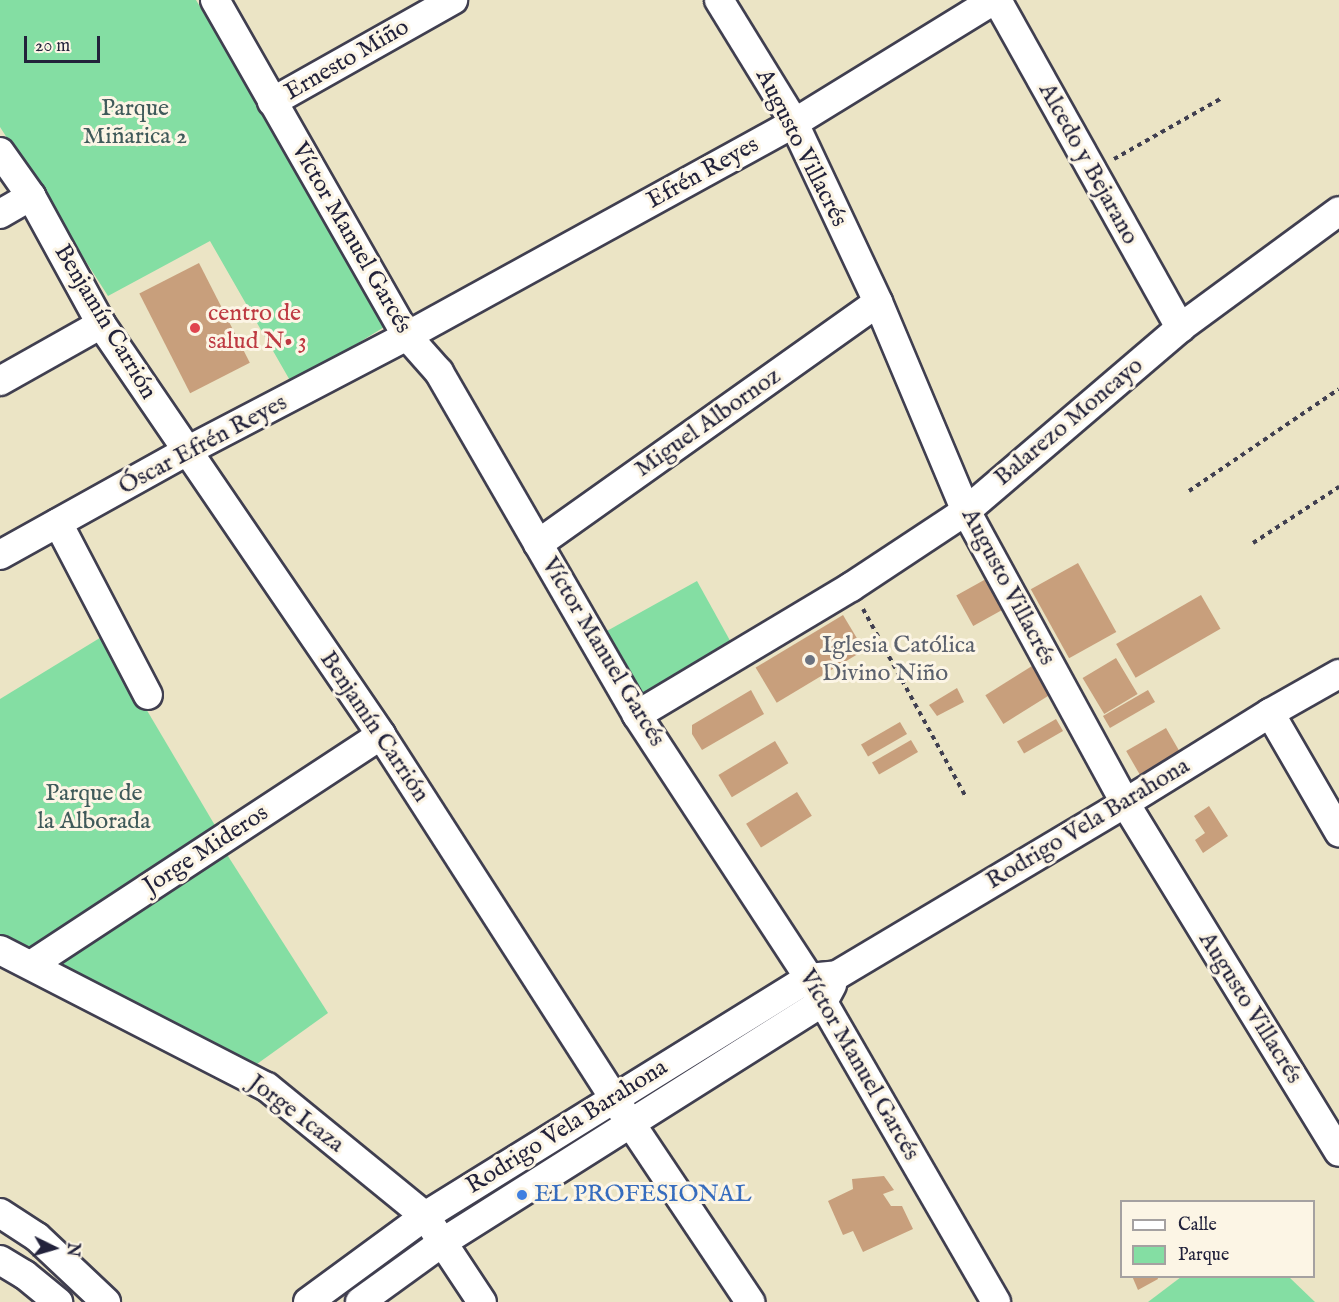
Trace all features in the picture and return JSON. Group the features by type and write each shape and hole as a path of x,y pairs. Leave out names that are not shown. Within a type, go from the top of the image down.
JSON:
{"street":[{"name":"Víctor Manuel Garcés","path":"215,0 406,336 439,372 637,715 809,978 996,1302"},
{"name":"Ernesto Miño","path":"272,102 453,0"},
{"name":"Augusto Villacrés","path":"719,0 794,123 878,302 966,511 1125,803 1339,1152"},
{"name":"Efrén Reyes","path":"406,336 794,123 996,0"},
{"name":"Alcedo y Bejarano","path":"996,0 1180,328"},
{"name":"Benjamín Carrión","path":"0,152 31,196 101,324 381,735 613,1097 750,1302"},
{"path":"0,214 31,196"},
{"name":"Balarezo Moncayo","path":"637,715 851,587 966,511 1180,328 1339,211"},
{"name":"Miguel Albornoz","path":"538,544 878,302"},
{"path":"0,381 101,324"},
{"name":"Óscar Efrén Reyes","path":"0,555 187,451 406,336"},
{"path":"58,523 148,695"},
{"name":"Rodrigo Vela Barahona","path":"308,1302 425,1216 613,1097 809,978 837,975 1125,803 1270,713 1339,674"},
{"path":"1270,713 1339,832"},
{"name":"Jorge Mideros","path":"31,965 381,735"},
{"name":"Jorge Icaza","path":"0,950 267,1087 425,1216 482,1302"},
{"name":"Rodrigo Vela Barahona","path":"360,1302 443,1242 632,1125 823,1002 837,975"},
{"path":"0,1213 37,1237 105,1302"},
{"path":"0,1260 24,1275 58,1302"}],"path":[{"path":"1092,171 1220,99"},
{"path":"1189,490 1339,389"},
{"path":"1253,543 1339,487"},
{"path":"851,587 965,795"}],"green space":[{"name":"Parque Miñarica 2","path":"0,0 196,0 389,324 292,384 210,241 108,296 0,127"},
{"path":"697,581 736,651 633,708 595,638"},
{"name":"Parque de la Alborada","path":"103,636 223,839 33,955 0,938 0,699"},
{"path":"226,853 328,1013 257,1064 58,962"},
{"path":"1180,1278 1290,1278 1315,1302 1148,1302"}],"building":[{"name":"centro de salud N• 3","path":"199,263 250,363 190,393 139,293"},
{"path":"1078,563 1116,632 1069,658 1031,589"},
{"path":"986,579 1003,610 973,626 956,595"},
{"path":"1201,595 1220,629 1136,678 1116,644"},
{"name":"Iglesia Católica Divino Niño","path":"843,615 864,650 777,703 756,668"},
{"path":"1116,658 1138,694 1104,714 1083,678"},
{"path":"1032,666 1050,695 1003,724 985,695"},
{"path":"957,688 964,702 937,716 929,705"},
{"path":"751,690 764,714 702,750 692,734 692,725"},
{"path":"1148,690 1155,702 1110,728 1103,716"},
{"path":"1056,719 1063,731 1024,754 1017,742"},
{"path":"900,722 907,734 868,757 861,744"},
{"path":"1166,728 1186,762 1146,785 1126,751"},
{"path":"911,740 918,752 879,775 872,762"},
{"path":"775,741 788,763 732,797 718,775"},
{"path":"797,792 812,816 761,848 746,824"},
{"path":"1209,806 1228,836 1203,853 1195,840 1205,833 1194,816"},
{"path":"884,1176 894,1190 883,1194 891,1206 902,1206 913,1229 863,1252 853,1231 843,1235 828,1201 853,1189 852,1179"},
{"path":"1133,1278 1158,1278 1158,1279 1138,1290"}],"place":[{"name":"centro de salud N• 3","path":"195,328"},
{"name":"Iglesia Católica Divino Niño","path":"810,660"},
{"name":"EL PROFESIONAL","path":"522,1195"}]}
